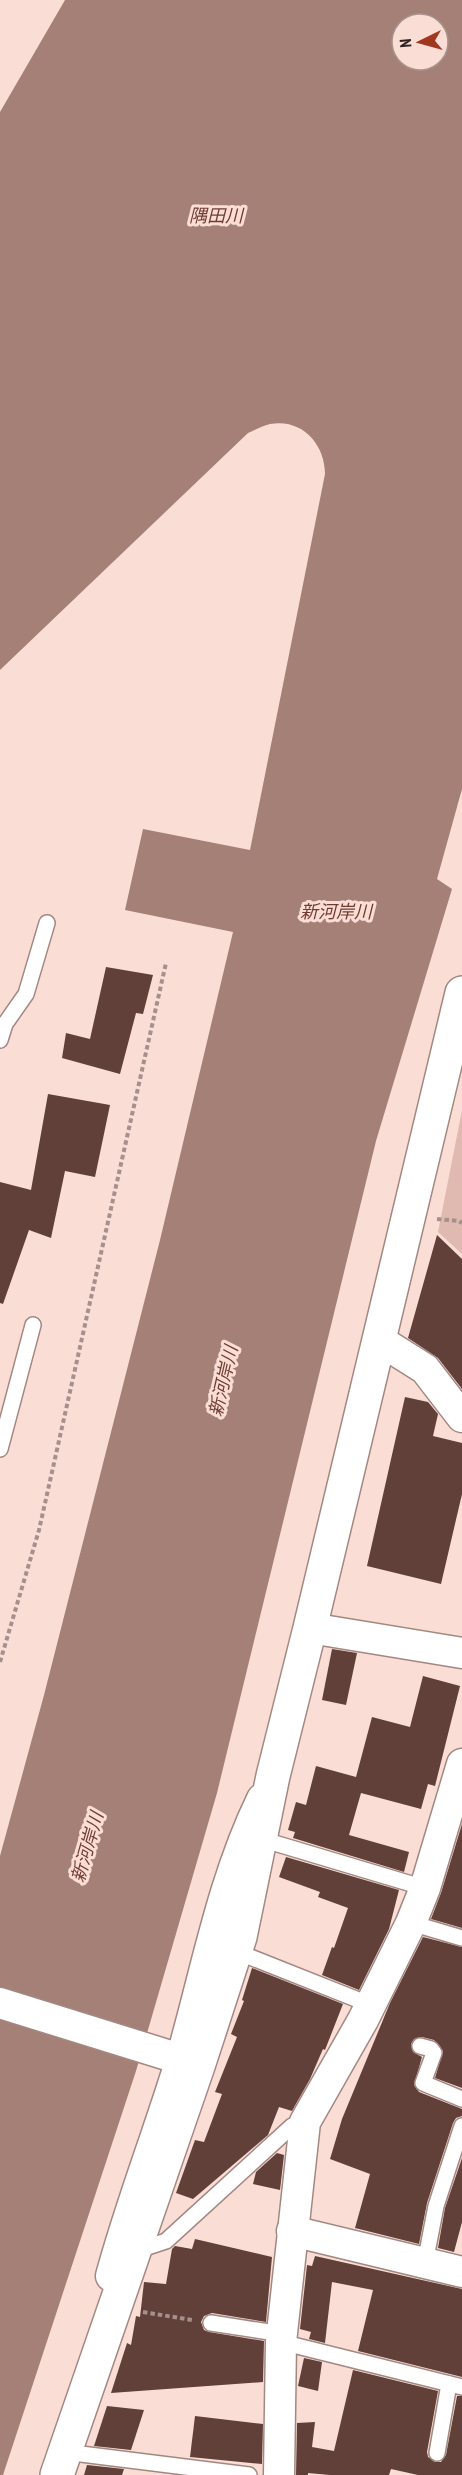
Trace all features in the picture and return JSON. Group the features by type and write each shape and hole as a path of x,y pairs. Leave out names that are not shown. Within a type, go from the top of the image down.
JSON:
{"street":[{"path":"61,2463 235,1952 273,1776 379,1340 456,1045 462,993"},
{"path":"379,1340 425,1369 462,1417"},
{"path":"310,1628 462,1653"},
{"path":"279,2475 281,2338 305,2122 371,2004 411,1923 425,1888 462,1764"},
{"path":"80,2404 102,2306 124,2230 180,2059 244,1835 273,1776"},
{"path":"0,2003 180,2059"},
{"path":"292,2231 462,2272"}],"lane":[{"path":"0,1040 5,1024 26,994 47,923"},
{"path":"0,1449 33,1325"},
{"path":"261,1839 425,1888"},
{"path":"411,1923 462,1938"},
{"path":"235,1952 371,2004"},
{"path":"420,2046 431,2049 434,2053 423,2083 462,2099"},
{"path":"133,2252 166,2241 292,2126 305,2122"},
{"path":"425,2263 436,2206 462,2126"},
{"path":"211,2323 281,2338 456,2385 437,2453"},
{"path":"61,2463 249,2475"}],"path":[{"path":"0,1662 39,1530 166,963"},
{"path":"114,2308 211,2323"}],"shaded area":[{"path":"462,1110 462,1254 438,1232"}],"water":[{"path":"65,0 462,0 462,789 437,879 452,889 376,1141 217,1793 136,2071 3,2475 0,2475 0,1856 44,1695 160,1240 233,932 125,910 143,829 250,850 325,474 324,463 316,443 301,429 282,423 270,424 248,433 0,670 0,112"}],"building":[{"path":"106,967 153,975 143,1014 136,1013 120,1074 62,1058 66,1033 90,1039"},
{"path":"48,1094 110,1105 95,1177 65,1171 51,1238 29,1230 3,1304 0,1303 0,1182 31,1190"},
{"path":"437,1235 462,1259 462,1389 438,1358 408,1338"},
{"path":"405,1397 428,1402 438,1414 433,1436 462,1443 462,1494 441,1584 367,1566"},
{"path":"332,1649 357,1653 346,1705 322,1700"},
{"path":"423,1676 460,1686 435,1786 428,1784 421,1809 361,1793 349,1835 409,1852 404,1872 293,1838 295,1832 288,1830 296,1802 306,1805 316,1766 356,1777 372,1717 410,1727"},
{"path":"462,1824 462,1928 431,1919"},
{"path":"286,1857 399,1890 389,1929 359,1990 322,1975 348,1908 318,1897 320,1892 279,1877"},
{"path":"423,1937 462,1947 462,2088 435,2078 443,2051 434,2040 422,2037 414,2039 411,2044 413,2052 422,2057 414,2085 419,2092 462,2109 462,2116 456,2118 453,2123 427,2203 419,2244 355,2228 370,2174 330,2159 342,2119 390,2003"},
{"path":"252,1968 343,2004 325,2050 323,2049 292,2111 279,2107 268,2135 193,2199 176,2193 195,2140 204,2142 222,2094 215,2092 237,2037 231,2034 244,2001 242,2000"},
{"path":"277,2153 284,2155 280,2190 253,2184 256,2172"},
{"path":"462,2158 462,2222 454,2252 438,2248 445,2208"},
{"path":"195,2239 272,2257 266,2322 212,2313 204,2316 201,2322 204,2330 209,2332 264,2341 263,2382 111,2393 127,2343 131,2345 136,2316 140,2317 144,2282 166,2284 172,2249 175,2246 192,2249"},
{"path":"315,2256 462,2289 462,2377 358,2351 373,2290 332,2282 325,2343 309,2339 311,2332 300,2329 307,2265 312,2266"},
{"path":"304,2358 322,2362 318,2391 298,2386"},
{"path":"353,2370 438,2391 427,2452 428,2457 435,2462 441,2462 446,2455 457,2396 462,2396 462,2475 418,2475 391,2469 389,2475 308,2473 308,2475 296,2475 297,2423 315,2422 312,2447 334,2451"},
{"path":"107,2406 144,2410 131,2450 94,2446"},
{"path":"195,2416 263,2424 262,2464 190,2457"},
{"path":"87,2465 124,2469 122,2475 84,2475"}],"water label":[{"name":"隅田川","path":"216,215"},
{"name":"新河岸川","path":"336,911"},
{"name":"新河岸川","path":"223,1381"},
{"name":"新河岸川","path":"87,1847"}]}
